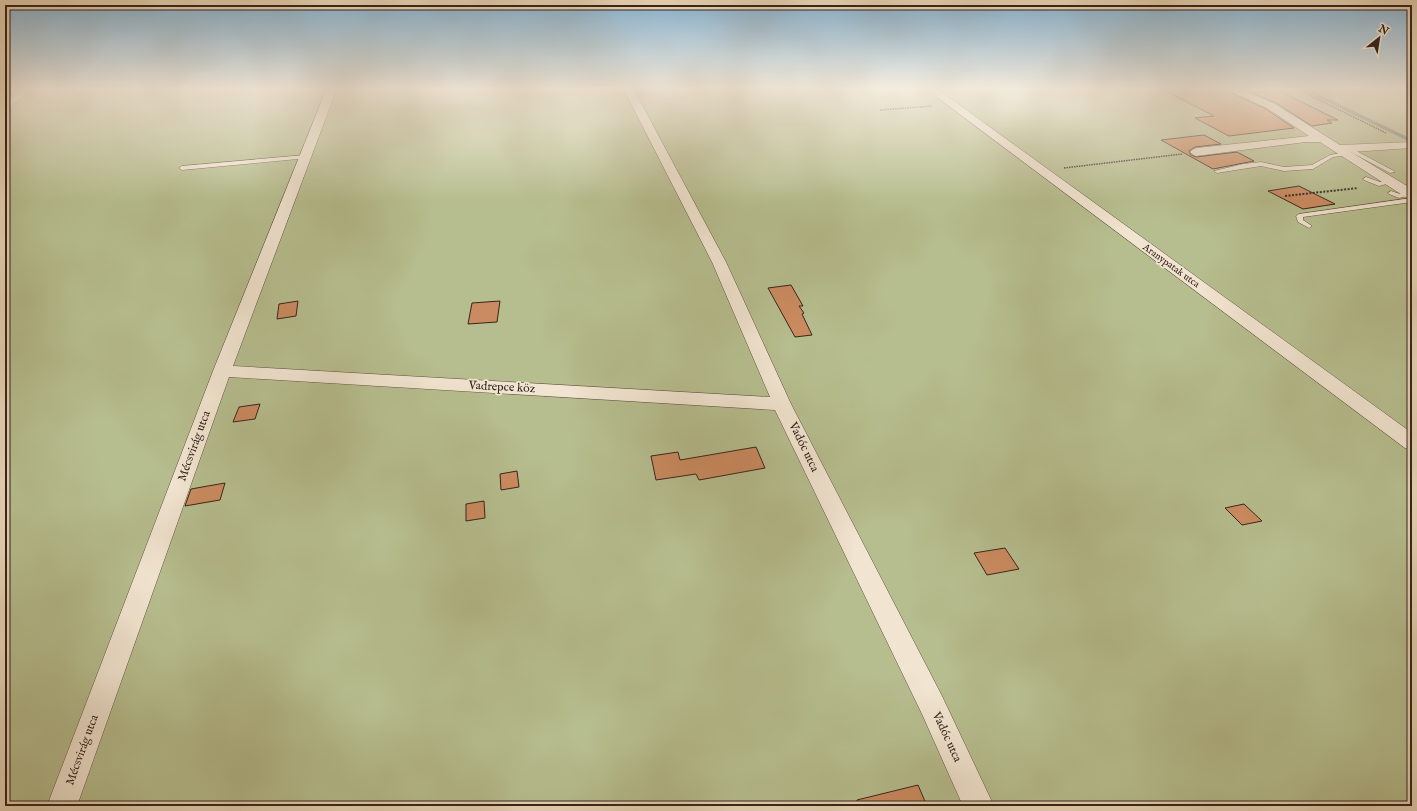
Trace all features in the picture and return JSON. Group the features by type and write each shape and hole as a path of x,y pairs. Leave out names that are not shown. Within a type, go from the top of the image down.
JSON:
{"street":[{"name":"Mécsvirág utca","path":"62,806 222,371 318,126"},
{"name":"Vadóc utca","path":"648,126 719,262 782,404 928,698 979,806"},
{"name":"Aranypatak utca","path":"982,126 1412,443"},
{"path":"1302,126 1345,151 1389,183 1412,195"},
{"path":"1196,152 1306,139 1322,139"},
{"path":"1345,151 1412,145"},
{"name":"Vadrepce köz","path":"222,371 782,404"}],"lane":[{"path":"1217,171 1261,164 1284,169 1313,167 1332,156 1345,151"},
{"path":"182,168 306,157"},
{"path":"1366,179 1389,183"},
{"path":"1309,226 1300,221 1300,216 1412,200"}],"path":[{"path":"1373,126 1412,145"},
{"path":"1063,168 1196,152"},
{"path":"1285,196 1380,186 1389,183"}],"green space":[{"path":"5,126 1412,126 1412,806 5,806"}],"building":[{"path":"1210,126 1291,126 1294,128 1229,136"},
{"path":"1204,135 1221,144 1195,147 1189,151 1191,155 1196,157 1237,152 1254,161 1213,169 1161,140"},
{"path":"1299,186 1335,204 1303,209 1268,191"},
{"path":"791,285 803,306 799,306 804,313 802,314 812,335 795,337 768,288"},
{"path":"298,301 296,316 277,319 279,304"},
{"path":"500,301 497,322 468,324 472,303"},
{"path":"260,404 255,419 233,422 239,407"},
{"path":"756,447 765,468 699,480 696,474 656,480 651,456 678,452 680,460"},
{"path":"517,471 519,487 501,490 500,474"},
{"path":"225,483 220,500 185,506 191,489"},
{"path":"484,501 485,518 466,521 466,504"},
{"path":"1244,504 1262,521 1242,525 1225,508"},
{"path":"1005,548 1019,569 987,575 974,553"},
{"path":"918,785 927,806 858,806 857,800"}],"waterway":[{"path":"1381,126 1412,141"}]}
